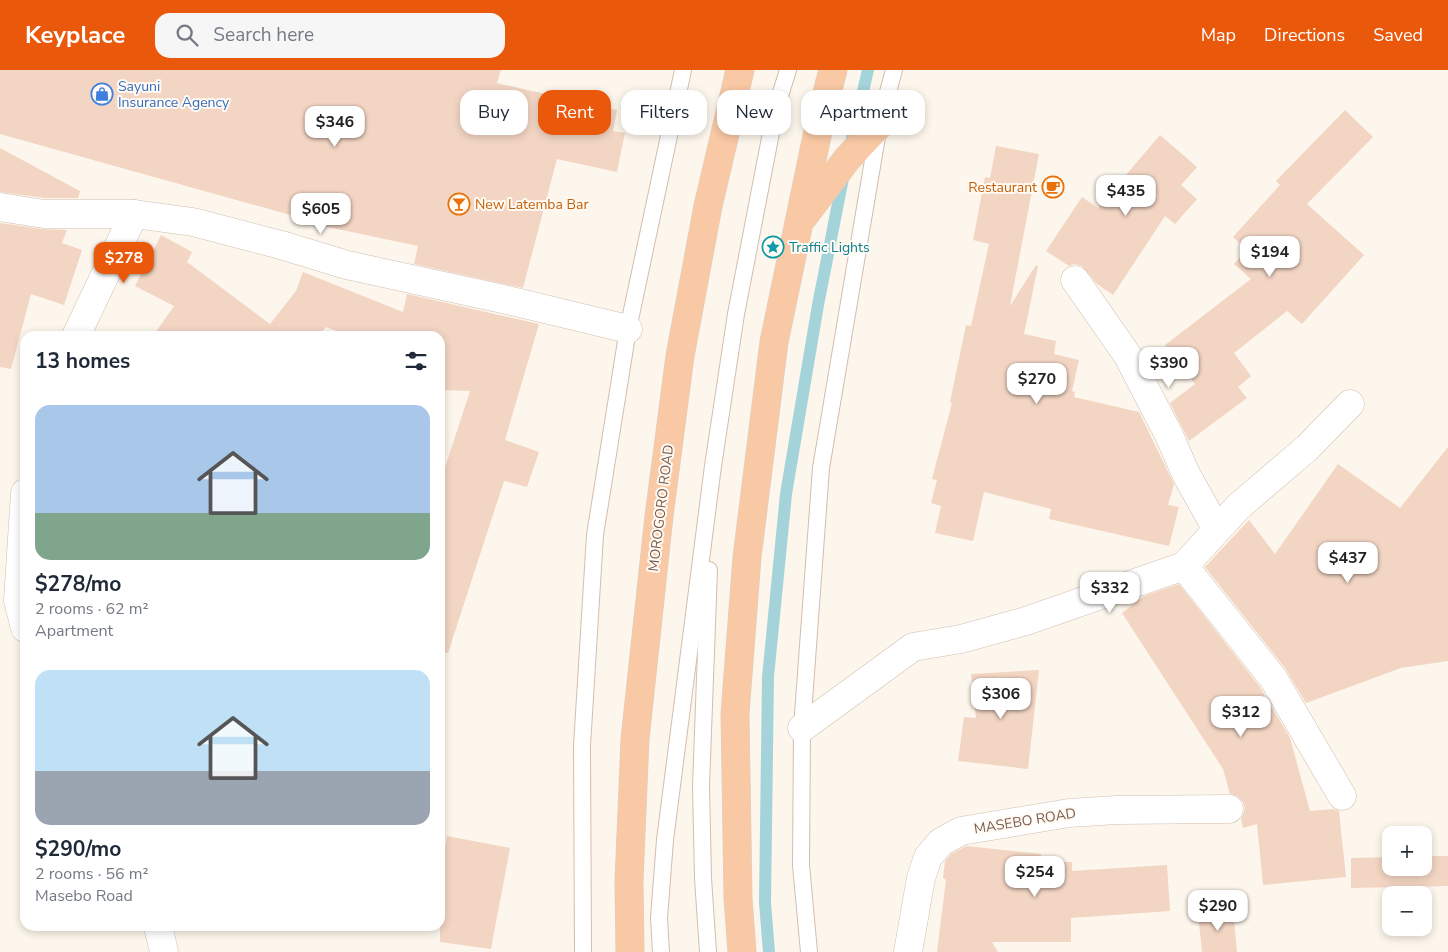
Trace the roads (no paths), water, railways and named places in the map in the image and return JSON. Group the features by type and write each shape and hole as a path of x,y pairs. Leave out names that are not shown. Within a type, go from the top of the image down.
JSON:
{"highway":[{"name":"MOROGORO ROAD","path":"630,952 629,881 635,739 659,516 680,356 708,206 740,70"},
{"path":"742,952 738,898 735,714 747,558 774,342 822,112 833,70"},
{"path":"799,222 847,159 869,135"}],"street":[{"path":"0,207 44,214 134,214 193,222 281,245 347,265 628,329"},
{"path":"78,331 134,214"},
{"path":"1074,280 1128,356 1169,435 1186,474 1216,528"},
{"path":"802,728 913,647 961,638 1026,621 1184,566 1216,528 1238,506 1307,448 1350,404"},
{"path":"1184,566 1273,678 1342,796"},
{"path":"20,569 18,600 20,608"},
{"name":"MASEBO ROAD","path":"908,952 920,887 928,857 942,842 961,831 1069,814 1116,810 1229,809"},
{"path":"159,931 164,952"}],"lane":[{"path":"582,952 582,746 595,535 628,329 684,70"},
{"path":"661,952 659,918 665,840 713,466 736,314 775,112 788,70"},
{"path":"888,90 894,70"},
{"path":"809,952 801,865 802,728 821,468 876,135"},
{"path":"708,952 703,878 701,786 713,466"}],"waterway":[{"path":"850,147 868,70"},
{"path":"769,952 765,903 768,677 786,494 818,305 844,173"}],"place":[{"name":"Sayuni Insurance Agency","path":"102,94"},
{"name":"Restaurant","path":"1053,187"},
{"name":"New Latemba Bar","path":"459,204"},
{"name":"Traffic Lights","path":"773,247"}]}
